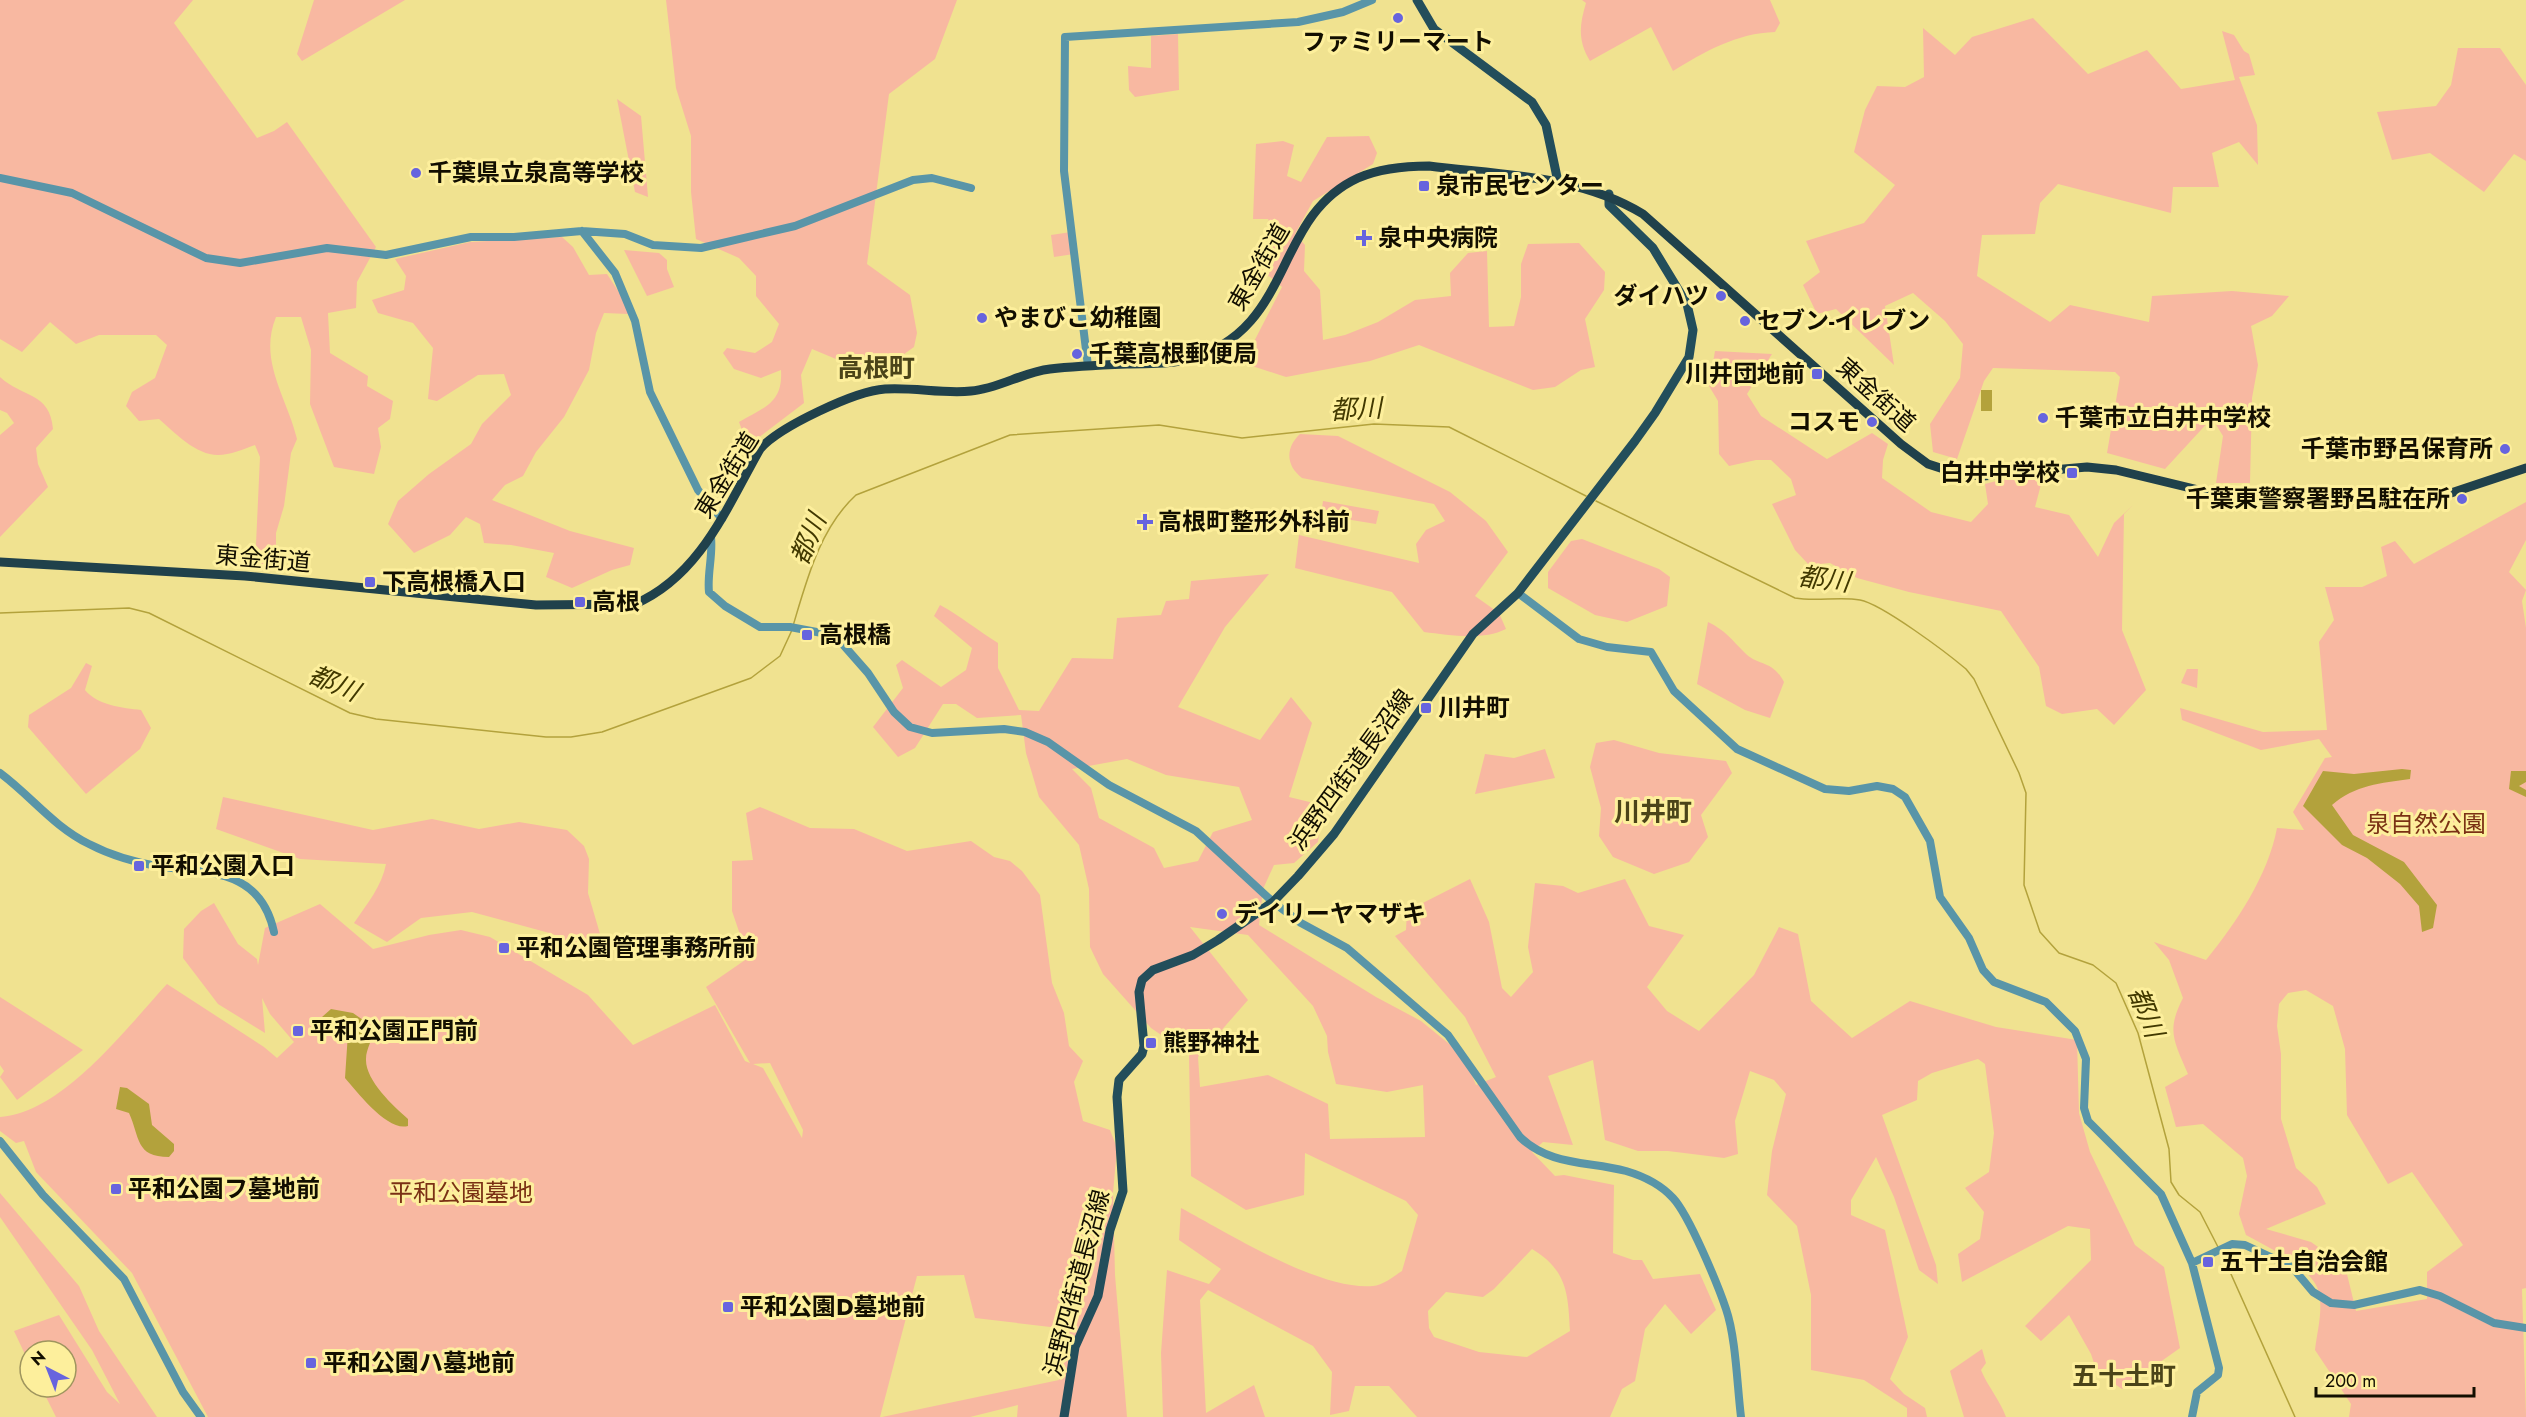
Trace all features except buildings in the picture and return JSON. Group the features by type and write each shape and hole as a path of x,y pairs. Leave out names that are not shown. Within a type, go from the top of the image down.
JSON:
{"highway":[{"name":"東金街道","path":"0,562 245,576 536,605 621,606 635,604 648,598 692,562 722,519 760,449 770,438 801,420 866,393 884,388 980,390 1035,372 1184,360 1217,348 1242,332 1265,304 1303,230 1318,210 1343,187 1369,174 1384,170 1429,166 1558,182 1609,194 1643,214 1901,444 1928,464 1950,472 1983,476 2087,467 2116,470 2207,492 2405,502 2449,495 2526,468"}],"main road":[{"path":"1417,0 1434,29 1532,102 1546,125 1558,182"},
{"name":"浜野四街道長沼線","path":"1064,1417 1075,1347 1098,1296 1110,1230 1123,1191 1117,1089 1123,1072 1142,1053 1144,1046 1140,985 1152,970 1208,946 1273,902 1334,834 1473,634 1518,593 1655,413 1692,351 1693,320 1687,304 1653,248 1609,205 1609,194"}],"street":[{"path":"1088,366 1064,171 1065,37 1298,22 1343,12 1372,0"},
{"path":"0,178 60,189 91,199 206,258 226,263 338,248 386,255 471,237 514,237 582,231 625,234 653,245 701,248 795,226 914,180 932,178 971,188"},
{"path":"582,231 615,273 639,337 643,368 650,392 698,490 722,519"},
{"path":"711,537 712,552 708,580 709,592 715,598 760,627 790,627 822,633 839,640 868,673 894,712 910,727 932,733 1004,729 1025,732 1048,742 1109,785 1196,831 1273,902 1301,923 1347,948 1448,1035 1503,1114 1534,1150 1567,1161 1627,1171 1653,1182 1673,1198 1688,1222 1727,1310 1741,1417"},
{"path":"1518,593 1579,639 1607,647 1651,652 1674,690 1737,749 1825,789 1849,791 1877,786 1893,789 1905,797 1930,841 1940,897 1969,938 1983,970 1994,982 2046,1002 2075,1031 2086,1059 2084,1108 2088,1121 2161,1194 2192,1263 2219,1368 2218,1375 2197,1392 2192,1417"},
{"path":"0,773 59,825 77,838 108,853 143,863 219,873 233,878 260,897 274,932"},
{"path":"0,1141 43,1195 124,1279 188,1401 201,1417"},
{"path":"2192,1263 2232,1244 2245,1245 2292,1267 2313,1292 2331,1303 2354,1305 2420,1290 2440,1296 2494,1323 2526,1328"}],"green space":[{"path":"0,0 193,0 174,23 257,138 274,131 287,122 376,247 357,282 356,308 328,313 330,353 368,376 367,386 393,401 390,419 378,428 381,447 374,474 334,467 310,404 311,350 301,317 276,317 271,333 272,364 297,439 291,453 284,506 276,533 276,569 266,572 255,566 260,457 255,445 227,454 210,454 186,442 159,419 139,421 126,406 132,392 155,378 167,345 156,335 99,335 76,344 50,322 22,352 0,339"},
{"path":"314,0 405,0 302,61 297,54"},
{"path":"666,0 957,0 935,59 889,94 867,264 910,295 917,333 914,347 883,369 855,367 812,349 801,375 804,403 754,441 742,430 739,422 771,403 779,390 781,370 761,378 734,369 723,353 727,348 755,353 772,342 779,324 756,296 756,276 739,258 696,239 691,192 691,136 676,88"},
{"path":"1582,0 1770,0 1780,23 1775,32 1734,40 1673,71 1651,27 1590,61 1582,40 1581,26 1586,3"},
{"path":"2033,18 2088,74 2147,50 2181,89 2235,80 2222,31 2234,35 2244,51 2249,54 2255,75 2239,77 2257,125 2258,165 2239,142 2212,153 2219,187 2173,187 2171,213 2058,184 2040,203 2035,234 1982,235 1977,276 2050,322 2070,305 2149,322 2152,296 2232,291 2289,296 2272,316 2251,326 2258,365 2252,398 2250,483 2216,483 2223,436 2212,418 2165,469 2107,453 2120,377 2115,372 1993,368 1984,381 1957,459 1933,452 1930,424 1960,378 1963,344 1945,321 1913,293 1885,306 1894,365 1836,309 1817,314 1803,285 1820,272 1806,241 1864,223 1895,185 1854,152 1865,110 1877,86 1905,87 1924,77 1923,28 1955,55 1972,37"},
{"path":"1178,34 1179,90 1135,97 1129,90 1128,66 1151,68 1151,36"},
{"path":"2458,48 2500,48 2526,85 2526,161 2514,154 2484,192 2430,153 2392,160 2377,112 2436,106 2451,85"},
{"path":"617,99 641,116 648,197 635,192"},
{"path":"1369,136 1377,153 1373,164 1313,201 1295,234 1305,245 1304,271 1320,290 1323,340 1345,335 1378,322 1415,300 1451,296 1450,273 1468,253 1487,251 1489,327 1514,326 1521,297 1521,264 1528,244 1579,243 1605,272 1604,290 1585,319 1595,367 1581,370 1555,387 1533,390 1419,345 1370,361 1286,377 1243,363 1282,287 1269,276 1260,280 1273,229 1268,219 1253,219 1256,144 1283,141 1294,145 1287,176 1301,182 1327,137"},
{"path":"1071,232 1074,254 1054,257 1051,235"},
{"path":"562,237 573,247 589,275 607,274 628,306 628,314 604,313 596,333 589,370 564,417 536,452 523,476 505,485 492,500 570,531 634,548 630,565 612,570 572,588 546,577 554,553 511,545 484,543 480,524 466,517 450,535 414,553 388,524 398,501 429,474 471,444 482,424 511,395 504,374 478,375 437,401 428,399 433,348 413,323 378,313 372,300 404,290 406,276 395,259 470,242"},
{"path":"624,250 659,253 667,260 667,269 674,287 647,296"},
{"path":"1715,351 1772,354 1747,394 1761,416 1827,459 1872,433 1888,444 1883,460 1882,478 1931,512 1971,522 1988,504 1985,484 2000,480 2043,477 2035,507 2069,515 2098,557 2114,523 2133,505 2124,514 2122,630 2146,690 2114,725 2097,709 2062,714 2046,706 2039,667 2001,611 1909,592 1857,578 1830,563 1809,565 1795,550 1772,504 1796,495 1791,479 1771,460 1756,460 1729,466 1719,454 1718,401 1709,386"},
{"path":"0,377 41,402 51,417 53,429 36,448 38,464 48,487 0,537 0,435 14,423 7,413 0,410"},
{"path":"1300,434 1338,436 1450,492 1486,521 1508,552 1475,596 1499,613 1506,629 1497,633 1476,636 1424,632 1392,592 1295,568 1299,535 1419,563 1416,544 1426,530 1445,521 1434,504 1302,478 1293,468 1289,457 1292,445"},
{"path":"1323,501 1379,511 1376,524 1321,515"},
{"name":"泉自然公園","path":"2526,502 2526,540 2509,572 2526,590 2522,601 2526,628 2526,1288 2522,1289 2526,1417 2349,1417 2351,1404 2315,1350 2320,1307 2319,1293 2315,1284 2308,1275 2288,1259 2246,1235 2239,1214 2247,1176 2243,1158 2203,1124 2176,1127 2165,1087 2188,1074 2176,1044 2173,1028 2183,998 2169,960 2154,942 2206,960 2249,898 2266,864 2277,828 2304,830 2293,812 2325,758 2332,757 2319,739 2261,750 2182,720 2180,708 2263,732 2327,730 2319,642 2334,620 2325,587 2362,587 2387,576 2381,547 2395,541 2414,564","holes":["2306,990 2333,1006 2345,1049 2347,1115 2388,1184 2412,1172 2463,1245 2427,1272 2427,1299 2356,1311 2345,1266 2311,1242 2266,1229 2326,1204 2317,1187 2296,1168 2281,1119 2281,1054 2277,1026 2279,1004 2288,993"]},
{"path":"1582,539 1659,569 1670,577 1667,606 1627,622 1595,615 1548,588 1548,572 1571,541"},
{"path":"1269,574 1225,627 1178,707 1260,740 1291,697 1312,723 1289,797 1322,805 1318,842 1294,863 1274,865 1263,889 1259,925 1376,997 1421,1021 1464,1056 1476,1085 1496,1077 1465,1017 1395,936 1406,930 1407,911 1470,879 1489,922 1502,988 1511,997 1533,972 1528,947 1535,883 1563,886 1578,893 1625,879 1649,926 1684,935 1647,987 1667,1011 1699,1031 1754,975 1779,927 1798,934 1811,1001 1852,1038 1910,1001 1996,1027 2077,1040 2079,1113 2090,1152 2135,1245 2164,1267 2180,1348 2122,1389 2097,1372 2091,1354 2069,1315 2041,1341 2025,1326 2091,1260 2090,1229 2068,1226 1962,1282 1958,1254 1980,1239 1984,1212 1965,1188 1989,1172 1994,1133 1985,1064 1978,1059 1932,1073 1918,1081 1917,1100 1882,1115 1936,1265 1938,1284 1919,1270 1894,1197 1876,1157 1851,1200 1851,1215 1885,1230 1908,1337 1890,1379 1904,1394 1925,1408 1927,1417 1907,1417 1907,1408 1864,1380 1811,1370 1811,1295 1797,1226 1767,1195 1772,1151 1786,1094 1774,1080 1750,1071 1735,1121 1738,1154 1724,1158 1668,1151 1638,1151 1605,1140 1593,1060 1548,1076 1573,1145 1543,1142 1532,1152 1555,1176 1564,1175 1614,1185 1613,1253 1633,1260 1642,1260 1653,1279 1700,1274 1716,1310 1691,1334 1665,1304 1645,1329 1635,1381 1622,1389 1610,1417 1417,1417 1389,1386 1355,1386 1349,1411 1330,1415 1332,1372 1313,1346 1208,1290 1200,1300 1206,1413 1254,1385 1265,1417 1163,1417 1161,1353 1167,1270 1209,1284 1221,1269 1179,1240 1181,1208 1248,1245 1301,1270 1351,1285 1373,1286 1384,1283 1402,1271 1418,1215 1406,1201 1305,1153 1304,1195 1246,1210 1191,1176 1189,1054 1151,1028 1103,974 1090,947 1089,889 1079,845 1039,797 1026,753 1021,715 977,718 956,704 943,704 915,748 898,757 873,727 903,688 896,665 902,660 941,687 966,670 972,648 934,616 940,605 998,643 998,668 1019,710 1039,711 1072,658 1113,659 1117,618 1161,615 1166,601 1189,599 1191,581","holes":["1127,759 1166,775 1239,787 1252,820 1213,832 1198,861 1164,868 1154,848 1099,818 1091,788 1072,769","1190,927 1248,935 1313,1006 1327,1036 1328,1052 1336,1084 1387,1092 1423,1085 1425,1137 1330,1139 1328,1104 1268,1075 1200,1087 1198,1057 1248,1000","1532,1249 1544,1257 1559,1274 1566,1294 1570,1331 1527,1357 1479,1352 1434,1337 1429,1328 1428,1311 1446,1292 1483,1297 1494,1289"]},
{"path":"1708,622 1724,632 1749,657 1770,666 1784,682 1770,718 1745,710 1697,684"},
{"path":"86,663 92,666 85,690 90,695 119,707 141,710 151,728 140,749 86,794 28,727 29,715 71,688"},
{"path":"2187,669 2198,669 2197,688 2181,683"},
{"path":"1614,740 1659,753 1726,761 1732,773 1701,815 1708,837 1689,862 1654,874 1613,857 1599,836 1601,808 1590,767 1596,743"},
{"path":"1545,749 1555,778 1475,794 1485,754 1514,758"},
{"path":"223,797 373,830 432,819 479,829 519,822 567,830 584,846 589,859 588,893 603,944 584,953 553,934 472,912 421,918 387,942 354,923 378,887 386,864 300,859 216,829"},
{"name":"平和公園墓地","path":"760,807 810,828 854,829 907,851 971,841 994,857 1010,861 1022,871 1040,895 1052,983 1064,1013 1069,1046 1083,1061 1074,1082 1083,1121 1110,1130 1117,1148 1113,1193 1115,1275 1127,1417 1017,1417 1018,1405 970,1417 882,1417 1059,1380 1059,1328 975,1318 964,1275 917,1276 880,1417 208,1417 132,1273 36,1172 24,1141 16,1143 0,1131 0,1117 24,1112 47,1101 92,1065 167,984 264,1047 277,1058 294,1042 270,1014 262,998 265,1033 218,1004 183,958 184,929 201,911 214,903 238,944 257,959 258,965 265,928 320,904 373,949 429,935 461,930 490,937 588,995 633,1045 715,1005 745,1061 750,1063 706,987 748,958 732,911 732,861 753,860 746,813","holes":["770,1063 803,1130 802,1138 763,1068 753,1064"]},
{"path":"0,997 83,1050 17,1100 0,1077 4,1071 0,1065"},
{"path":"0,1193 79,1286 99,1331 157,1417 56,1417 47,1399 78,1399 78,1345 107,1392 120,1404 92,1350 0,1217"},
{"path":"59,1315 74,1339 18,1340 14,1331"},
{"path":"1982,1349 1986,1363 1981,1370 2006,1417 1964,1417 1950,1371"}],"shaded area":[{"path":"1981,390 1992,390 1992,411 1981,411"},
{"path":"2411,770 2410,779 2359,789 2332,805 2353,835 2404,862 2437,905 2433,928 2422,932 2419,906 2400,884 2367,858 2342,845 2303,806 2323,771 2354,774"},
{"path":"2511,771 2526,771 2526,782 2519,786 2526,790 2526,797 2509,789"},
{"path":"331,1009 353,1013 373,1027 366,1055 367,1067 381,1092 408,1119 408,1126 391,1123 382,1117 345,1078 348,1033 341,1027 316,1033 322,1017"},
{"path":"120,1087 127,1088 149,1104 152,1125 174,1144 174,1151 169,1157 150,1154 140,1144 129,1113 116,1109"}],"waterway":[{"name":"都川","path":"793,626 816,555 833,523 856,495 1010,435 1159,425 1242,438 1374,424 1449,427 1586,496"},
{"name":"都川","path":"1596,501 1795,598 1852,599 1870,603 1914,630 1966,669 1974,679 2019,773 2026,793 2024,885 2040,932 2059,953 2093,965 2116,983 2138,1033 2169,1149 2171,1182 2179,1195 2200,1212 2218,1247"},
{"name":"都川","path":"0,613 129,608 149,613 350,713 376,719 546,737 571,737 602,732 751,678 780,656 792,630"},
{"name":"都川","path":"2222,1254 2295,1417"}],"place":[{"name":"ファミリーマート","path":"1398,18"},
{"name":"千葉県立泉高等学校","path":"416,173"},
{"name":"泉市民センター","path":"1424,186"},
{"name":"泉中央病院","path":"1364,238"},
{"name":"ダイハツ","path":"1721,296"},
{"name":"やまびこ幼稚園","path":"982,318"},
{"name":"セブン-イレブン","path":"1745,321"},
{"name":"千葉高根郵便局","path":"1077,354"},
{"name":"川井団地前","path":"1817,374"},
{"name":"千葉市立白井中学校","path":"2043,418"},
{"name":"コスモ","path":"1872,422"},
{"name":"千葉市野呂保育所","path":"2505,449"},
{"name":"白井中学校","path":"2072,473"},
{"name":"千葉東警察署野呂駐在所","path":"2462,499"},
{"name":"高根町整形外科前","path":"1145,522"},
{"name":"下高根橋入口","path":"370,582"},
{"name":"高根","path":"580,602"},
{"name":"高根橋","path":"807,635"},
{"name":"川井町","path":"1426,708"},
{"name":"平和公園入口","path":"139,866"},
{"name":"デイリーヤマザキ","path":"1222,914"},
{"name":"平和公園管理事務所前","path":"504,948"},
{"name":"平和公園正門前","path":"298,1031"},
{"name":"熊野神社","path":"1151,1043"},
{"name":"平和公園フ墓地前","path":"116,1189"},
{"name":"五十土自治会館","path":"2208,1262"},
{"name":"平和公園D墓地前","path":"728,1307"},
{"name":"平和公園ハ墓地前","path":"311,1363"}],"district":[{"name":"高根町","path":"876,368"},
{"name":"川井町","path":"1653,812"},
{"name":"五十土町","path":"2124,1376"}]}
